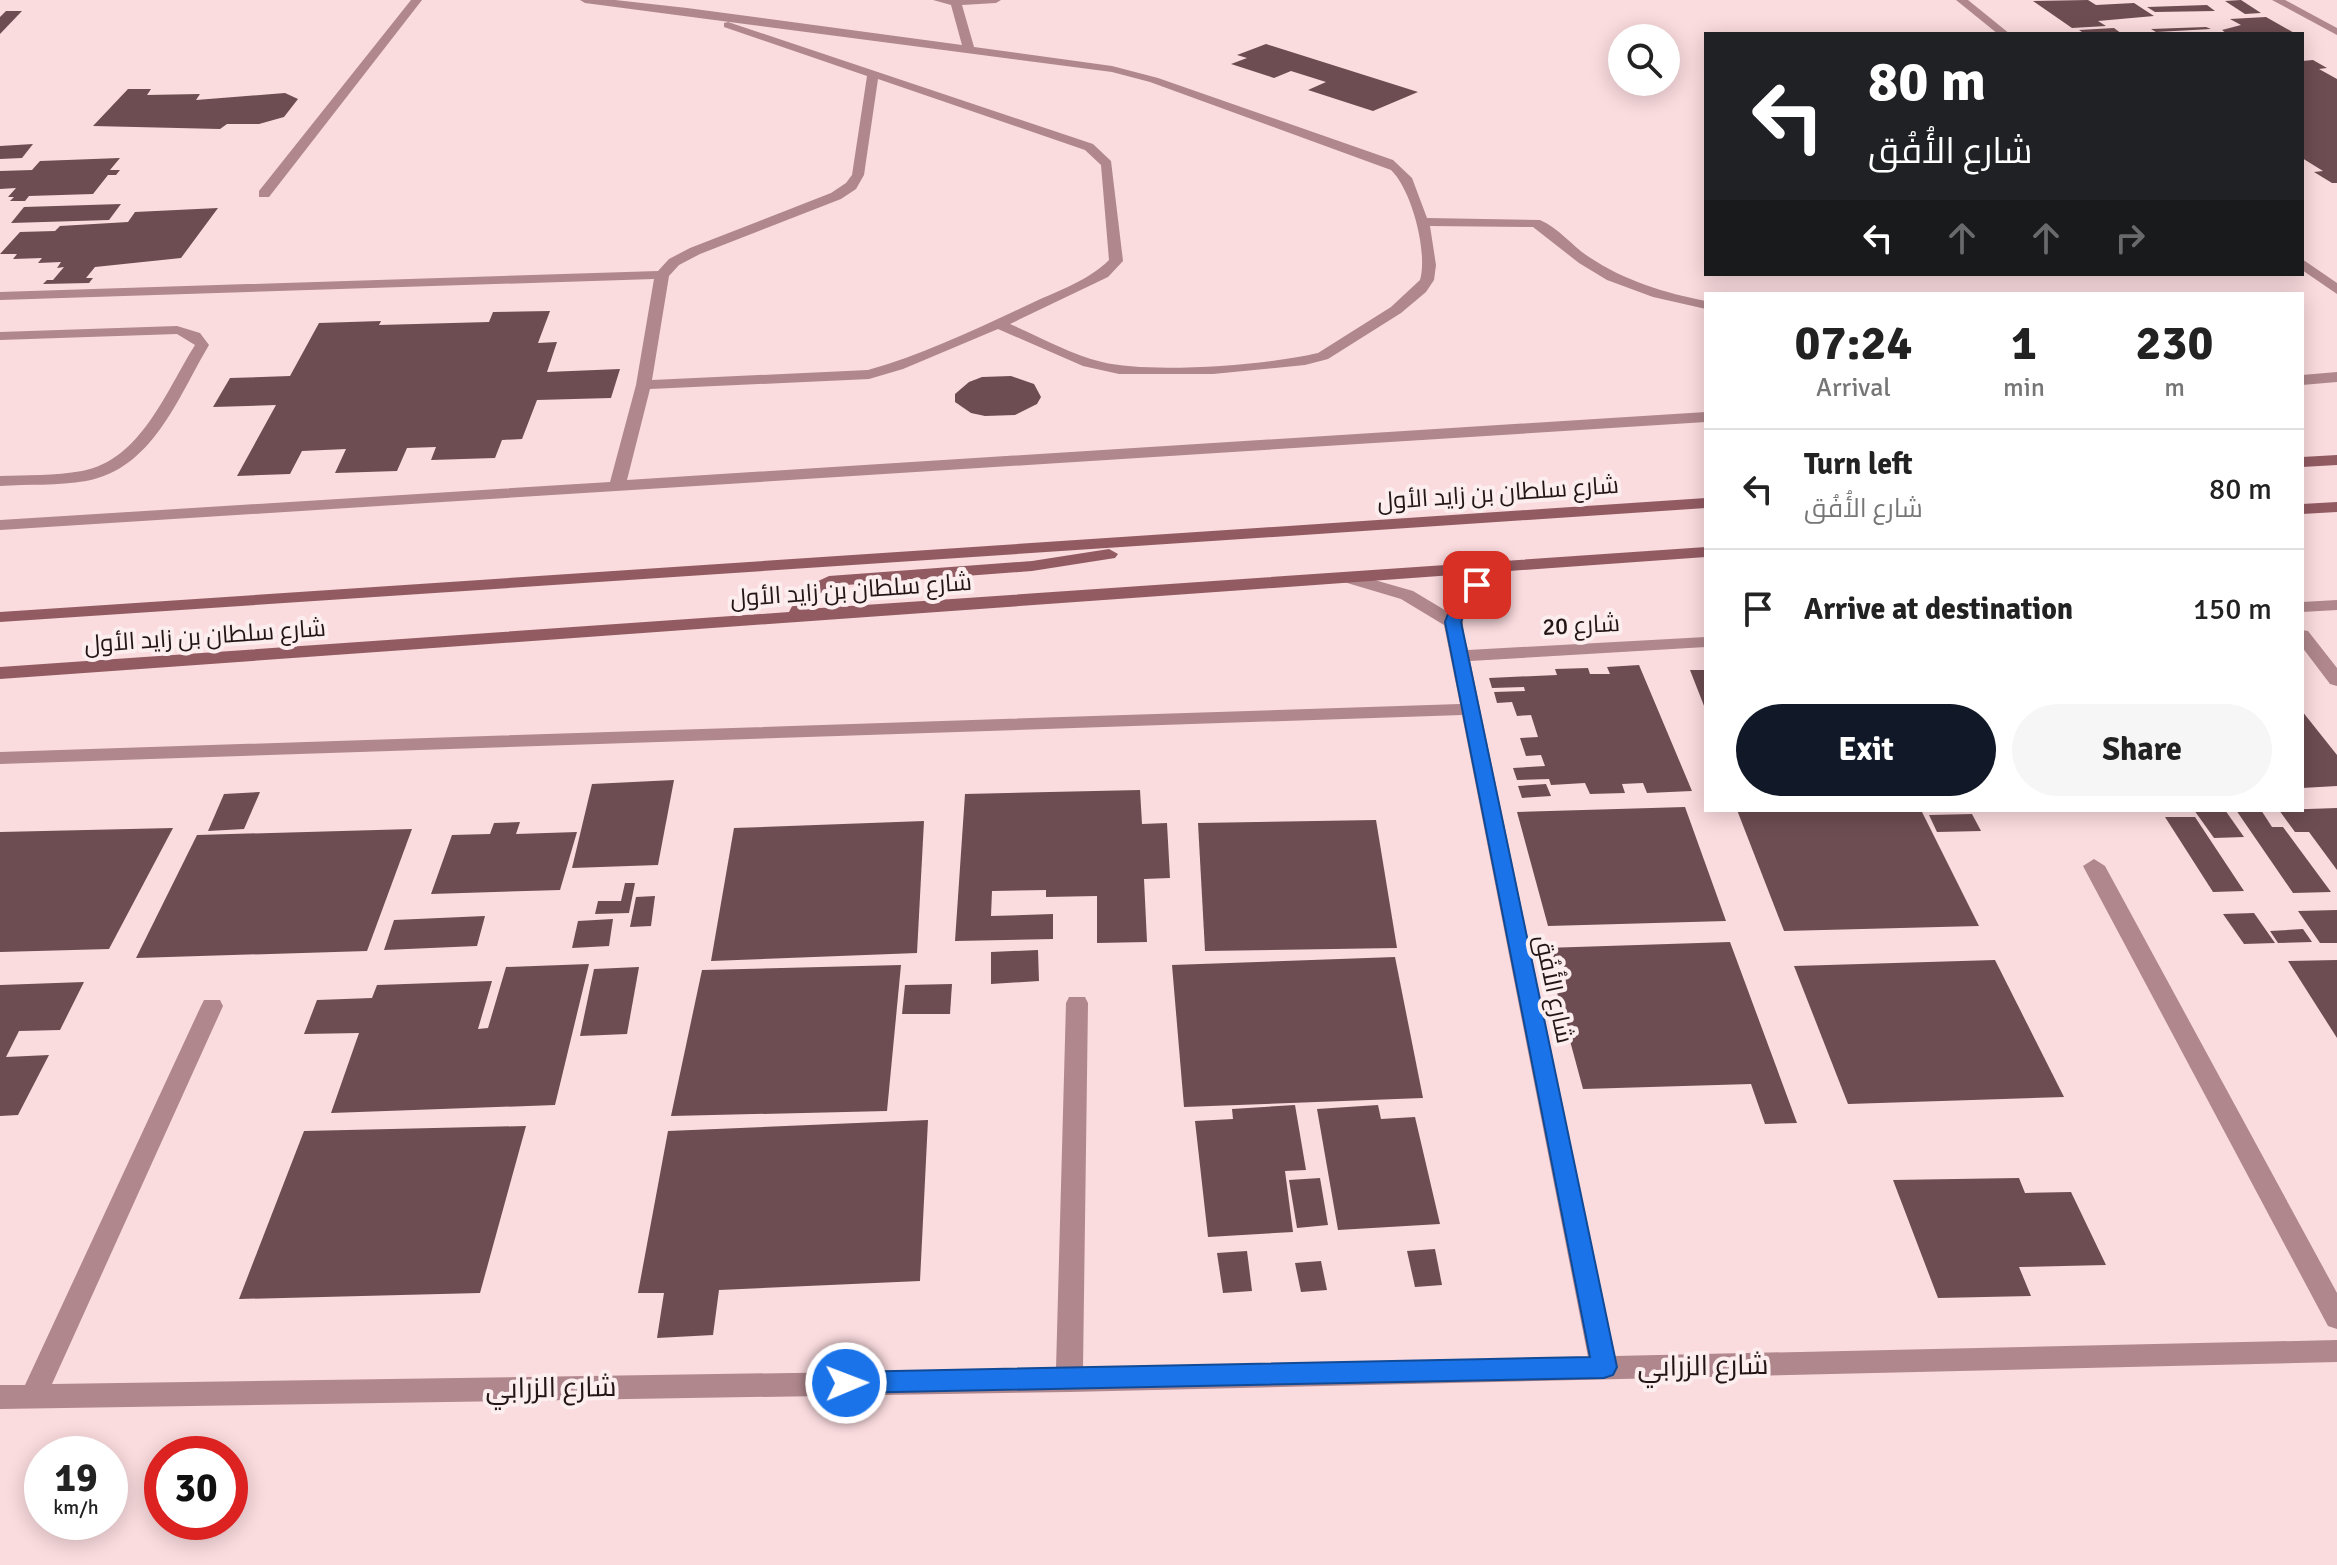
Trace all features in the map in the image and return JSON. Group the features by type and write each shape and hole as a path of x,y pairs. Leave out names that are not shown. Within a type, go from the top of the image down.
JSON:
{"main road":[{"path":"2304,462 2337,460"},
{"name":"شارع سلطان بن زايد الأول","path":"0,617 1704,503"},
{"path":"2304,509 2337,507"},
{"path":"799,618 797,609 807,593 829,581 1032,566 1093,557 1175,539"},
{"name":"شارع سلطان بن زايد الأول","path":"0,673 1704,552"}],"street":[{"path":"264,194 417,0"},
{"path":"585,0 969,49 1134,74 1378,158 1404,174 1422,222 1429,277 1418,293 1311,361 1112,369 998,324"},
{"path":"938,0 996,0"},
{"path":"1961,0 2002,32"},
{"path":"2277,0 2337,32"},
{"path":"956,2 969,49"},
{"path":"644,385 869,374 898,366 998,324 1111,268 1116,253 1107,164 1089,147 1074,139 687,11"},
{"path":"617,486 644,385 662,275 683,256 836,196 851,186 858,175 873,74"},
{"path":"1422,222 1535,223 1551,230 1579,257 1618,279 1670,297 1704,305"},
{"path":"2304,265 2337,290"},
{"path":"0,296 662,275"},
{"path":"0,336 177,330 199,338 202,345 142,444 122,462 85,476 0,481"},
{"path":"2304,380 2337,377"},
{"path":"0,525 1704,417"},
{"path":"1350,578 1407,595 1453,622 1466,596 1507,566"},
{"path":"2304,607 2337,605"},
{"name":"شارع الأُفُق","path":"1453,622 1604,1367"},
{"path":"2304,638 2337,680"},
{"name":"شارع 20","path":"1460,656 1704,642"},
{"path":"0,758 1470,709"},
{"path":"2094,866 2337,1318"},
{"path":"1069,1380 1077,1003"},
{"path":"33,1396 212,1006"},
{"name":"شارع الزرابي","path":"0,1397 1069,1380 2337,1351"}],"building":[{"path":"2088,0 2096,5 2134,3 2154,16 2098,21 2106,26 2072,28 2033,1"},
{"path":"2241,0 2261,13 2245,14 2225,1"},
{"path":"2207,5 2215,11 2155,12 2147,7"},
{"path":"6,11 22,11 0,34 0,17"},
{"path":"2266,17 2292,32 2224,32 2222,30 2241,25 2230,19"},
{"path":"2114,28 2119,32 2082,32 2079,30"},
{"path":"2151,29 2211,29 2156,32"},
{"path":"1266,44 1418,92 1373,111 1308,90 1326,82 1291,71 1274,78 1231,64 1247,58 1237,55"},
{"path":"2313,60 2327,68 2319,69 2337,79 2337,183 2314,172 2323,171 2304,159 2304,61"},
{"path":"128,89 151,89 147,95 200,94 196,100 285,93 298,99 284,117 259,124 227,124 220,129 93,126"},
{"path":"33,144 22,158 0,159 0,146"},
{"path":"120,158 110,170 120,170 116,175 108,175 93,194 29,196 25,201 10,201 14,197 8,197 16,188 0,189 0,171 32,170 40,161"},
{"path":"121,204 109,220 11,223 24,207"},
{"path":"218,208 181,258 95,267 86,278 93,278 89,283 43,284 53,280 64,267 57,268 61,262 38,263 42,258 13,259 17,254 0,254 20,232 128,222 135,212"},
{"path":"550,311 538,343 557,342 547,372 620,369 611,398 537,400 522,439 502,440 495,458 431,460 436,447 407,448 397,471 335,473 346,449 302,451 290,474 237,476 276,405 213,407 230,378 290,376 319,323 489,322 493,312"},
{"path":"1011,376 1034,384 1041,397 1037,404 1015,415 985,416 971,413 955,402 955,394 969,382 982,377"},
{"path":"1639,665 1692,791 1647,793 1643,783 1622,784 1625,793 1590,794 1585,783 1551,785 1549,779 1517,780 1513,768 1545,766 1541,755 1526,756 1520,738 1538,737 1531,715 1517,716 1512,702 1497,703 1494,692 1525,691 1524,687 1492,688 1489,678 1557,675 1555,669 1588,668 1590,674 1610,674 1607,667"},
{"path":"1690,670 1704,670 1704,706"},
{"path":"2304,714 2337,755 2337,786 2304,788"},
{"path":"674,780 658,865 572,868 592,784"},
{"path":"1546,784 1551,796 1522,798 1518,786"},
{"path":"1140,790 1142,824 1167,823 1170,878 1144,879 1147,942 1097,943 1097,896 1046,897 1046,890 992,891 991,916 1053,914 1053,939 955,941 965,794"},
{"path":"260,792 244,829 208,831 224,794"},
{"path":"1685,807 1726,921 1548,926 1517,812"},
{"path":"2337,808 2337,870 2309,832 2295,832 2280,812 2304,812 2304,809"},
{"path":"1738,812 1922,812 1979,926 1784,931"},
{"path":"2195,812 2226,812 2244,837 2214,838"},
{"path":"2237,812 2262,812 2272,827 2283,827 2331,892 2293,893"},
{"path":"1972,814 1981,831 1937,832 1929,815"},
{"path":"2165,817 2195,817 2244,891 2213,892"},
{"path":"1376,820 1397,948 1205,951 1198,823"},
{"path":"924,821 917,953 711,961 734,828"},
{"path":"520,822 516,834 577,832 560,890 431,894 452,835 490,834 494,823"},
{"path":"173,828 109,949 0,952 0,832"},
{"path":"412,829 367,951 136,958 197,835"},
{"path":"625,883 635,883 629,913 595,914 598,901 621,901"},
{"path":"655,896 651,926 630,927 636,897"},
{"path":"2337,910 2337,943 2320,943 2298,911"},
{"path":"2254,913 2275,943 2244,944 2223,914"},
{"path":"485,916 477,946 384,950 394,920"},
{"path":"613,919 609,946 572,948 578,921"},
{"path":"2303,929 2312,942 2278,943 2270,931"},
{"path":"1730,942 1797,1123 1765,1124 1751,1084 1583,1089 1545,948"},
{"path":"1038,950 1039,981 991,984 991,952"},
{"path":"1395,957 1423,1098 1184,1107 1172,965"},
{"path":"1995,960 2064,1097 1848,1104 1794,966"},
{"path":"2337,960 2337,1038 2288,961"},
{"path":"589,964 555,1105 331,1113 359,1033 304,1034 317,1000 372,998 377,985 492,981 478,1029 488,1028 506,967"},
{"path":"901,965 887,1111 671,1116 702,970"},
{"path":"639,967 627,1034 580,1036 594,969"},
{"path":"84,982 60,1030 19,1031 6,1057 49,1055 18,1115 0,1116 0,985"},
{"path":"952,984 950,1014 902,1014 905,985"},
{"path":"1295,1105 1306,1170 1285,1171 1293,1232 1208,1237 1195,1121 1233,1119 1232,1109"},
{"path":"1378,1105 1381,1119 1415,1117 1440,1224 1338,1230 1317,1109"},
{"path":"928,1120 920,1281 719,1290 713,1335 657,1338 664,1293 638,1293 668,1131"},
{"path":"526,1126 480,1293 239,1299 304,1131"},
{"path":"1320,1178 1328,1225 1297,1228 1289,1180"},
{"path":"2019,1178 2025,1193 2071,1192 2106,1265 2019,1267 2031,1296 1938,1298 1893,1180"},
{"path":"1435,1249 1442,1285 1415,1287 1407,1251"},
{"path":"1247,1251 1252,1291 1223,1293 1217,1253"},
{"path":"1321,1261 1327,1290 1301,1292 1295,1263"}],"route":[{"path":"846,1383 1604,1367 1453,622 1466,596 1477,585"}]}
